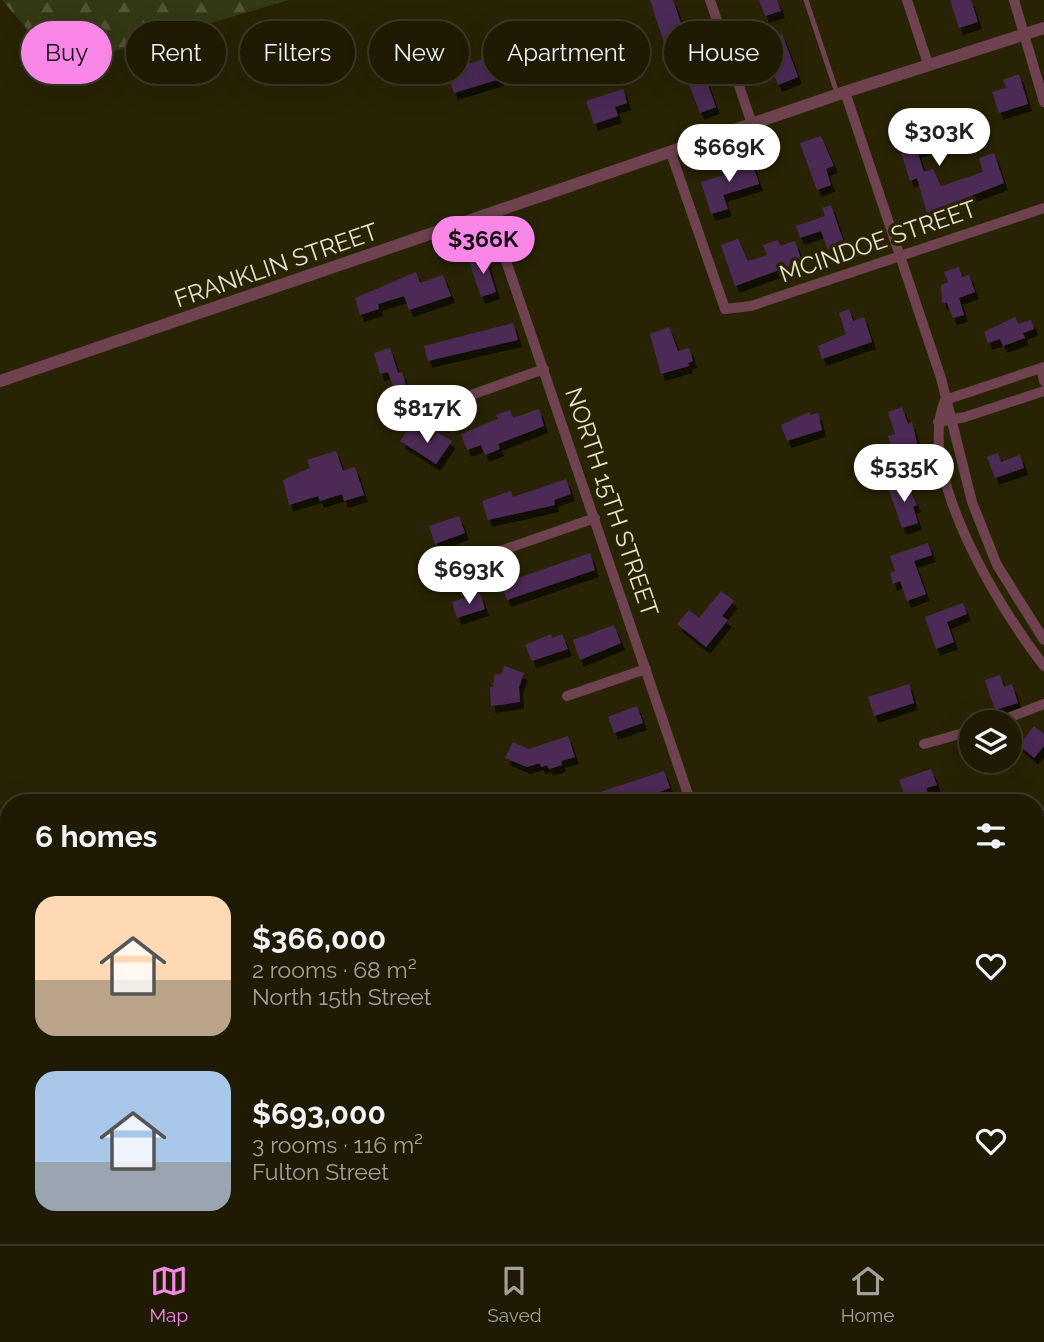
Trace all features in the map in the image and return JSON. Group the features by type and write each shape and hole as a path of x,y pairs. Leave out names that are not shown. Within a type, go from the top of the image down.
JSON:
{"street":[{"path":"710,0 752,124"},
{"path":"907,0 928,64"},
{"path":"1014,0 1044,102"},
{"name":"FRANKLIN STREET","path":"0,381 841,93 1044,27"},
{"path":"841,93 941,378 968,491 997,565 1044,640"},
{"name":"MCINDOE STREET","path":"671,153 725,309 751,306 1044,208"},
{"name":"NORTH 15TH STREET","path":"490,214 688,794"},
{"path":"945,400 1043,368 1044,381"},
{"path":"457,400 544,369"},
{"path":"938,422 952,421 1044,391"},
{"path":"945,400 938,422 944,468 975,558 1019,633 1044,666"},
{"path":"434,574 595,519"},
{"path":"567,696 646,669"},
{"path":"1022,713 1044,704"},
{"path":"924,744 959,734"}],"lane":[{"path":"806,0 841,93"}],"green space":[{"path":"2,0 289,0 217,21 126,21 126,48 112,52 112,21 21,22"}],"building":[{"path":"650,0 673,0 680,21 664,21 664,43"},
{"path":"759,0 777,0 781,11 765,16"},
{"path":"950,0 971,0 978,22 959,28"},
{"path":"783,37 798,77 783,83"},
{"path":"483,59 484,84 454,93 451,84 469,84 469,64"},
{"path":"1019,74 1028,104 999,113 992,92 1006,88 1003,80"},
{"path":"689,84 708,84 716,107 700,113"},
{"path":"623,89 627,103 615,107 618,116 594,124 586,101"},
{"path":"918,111 930,147 917,151 924,172 933,169 941,186 983,172 979,158 994,153 1004,183 927,213 917,178 910,181 891,120"},
{"path":"821,136 834,166 826,169 831,185 817,190 800,143"},
{"path":"751,159 759,184 723,195 728,209 711,214 701,182 727,174 725,167"},
{"path":"831,205 843,240 837,242 839,246 828,250 821,231 800,238 796,226 825,216 822,208"},
{"path":"738,239 748,261 767,255 763,245 778,240 780,246 795,241 802,262 735,286 721,245"},
{"path":"485,256 496,292 481,297 469,261"},
{"path":"959,267 962,277 969,275 975,292 959,298 964,315 953,318 947,303 942,302 941,285 948,282 944,272"},
{"path":"416,272 420,283 443,275 451,296 409,310 404,296 378,304 379,309 360,315 355,298"},
{"path":"849,309 853,321 864,317 872,342 822,359 818,346 846,334 839,313"},
{"path":"1015,317 1018,324 1031,320 1034,329 1023,333 1025,338 1003,346 1000,339 988,343 984,332"},
{"path":"513,323 518,340 428,361 424,346"},
{"path":"669,327 678,351 689,348 693,361 688,363 689,366 661,374 650,334"},
{"path":"390,348 398,373 402,372 406,385 394,389 388,372 380,374 374,353"},
{"path":"902,407 908,424 912,422 920,455 902,461 897,447 892,449 888,436 895,434 888,412"},
{"path":"539,409 544,426 498,444 500,449 485,455 481,445 467,450 461,434 498,419 496,415 510,410 513,418"},
{"path":"809,412 810,415 818,413 822,430 787,441 781,425"},
{"path":"409,427 431,441 437,432 452,441 436,464 400,441"},
{"path":"336,451 343,471 355,467 364,495 344,501 342,494 320,501 318,496 289,505 283,480 310,468 307,460"},
{"path":"998,453 1001,462 1020,455 1024,468 995,478 987,457"},
{"path":"566,479 571,494 554,500 555,505 488,520 482,501 511,491 513,497"},
{"path":"905,479 917,505 913,507 918,523 902,528 889,490 896,487 894,483"},
{"path":"459,516 465,533 435,544 429,526"},
{"path":"928,543 932,555 914,561 926,594 907,601 900,581 893,584 890,573 895,571 890,556"},
{"path":"590,553 595,570 507,600 501,584"},
{"path":"721,591 734,601 722,616 728,620 706,647 677,624 689,610 699,618"},
{"path":"480,593 485,609 457,618 452,602"},
{"path":"963,603 967,614 947,622 954,642 936,649 925,617"},
{"path":"614,625 621,643 580,660 573,640"},
{"path":"551,634 552,638 562,634 568,649 532,661 525,645"},
{"path":"504,666 524,673 519,687 520,702 491,706 490,687 493,687 495,674 501,675"},
{"path":"1000,675 1004,687 1012,684 1018,703 995,710 985,680"},
{"path":"909,684 914,703 874,716 868,697"},
{"path":"637,706 643,723 614,733 608,717"},
{"path":"1034,726 1044,734 1044,746 1034,758 1022,748 1022,741"},
{"path":"568,736 575,757 561,761 562,765 549,769 547,765 541,767 540,763 527,767 505,758 513,742 529,749"},
{"path":"931,769 937,785 926,788 928,794 904,794 899,780"},
{"path":"664,771 670,788 654,794 594,794"}]}
